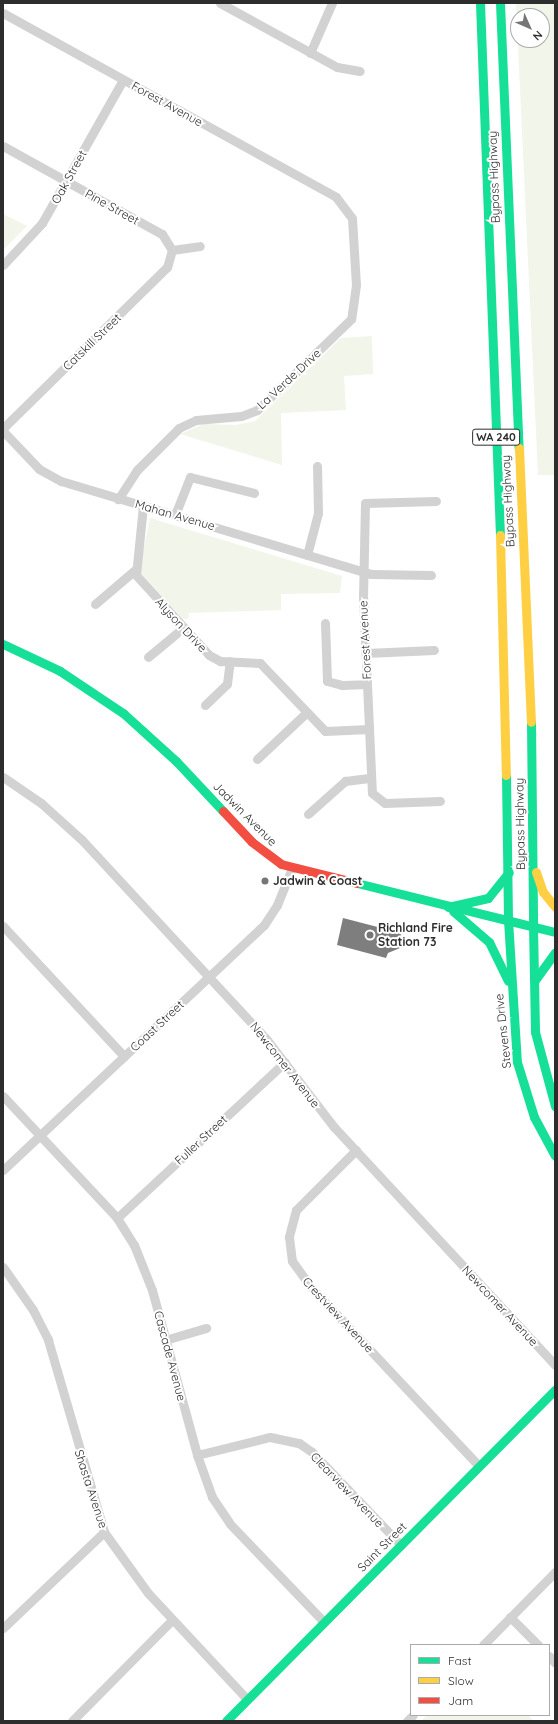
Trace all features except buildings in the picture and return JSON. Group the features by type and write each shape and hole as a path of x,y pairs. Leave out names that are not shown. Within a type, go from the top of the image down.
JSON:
{"main road":[{"name":"Bypass Highway","path":"480,3 504,644 509,872 508,920"},
{"name":"Bypass Highway","path":"500,3 531,721 533,926"},
{"name":"Jadwin Avenue","path":"3,644 60,671 123,713 176,761 252,842 292,868 555,932"},
{"name":"WA 240","path":"532,859 542,892 555,907"},
{"path":"448,907 488,898 509,872"},
{"path":"448,907 489,942 510,987"},
{"name":"Stevens Drive","path":"508,920 510,987 514,1043 522,1083 534,1117 555,1156"},
{"path":"533,926 537,1039 555,1106"},
{"path":"534,982 545,960 555,952"},
{"name":"Saint Street","path":"226,1721 555,1390"}],"street":[{"path":"220,3 337,67 360,71"},
{"path":"310,53 332,3"},
{"name":"Forest Avenue","path":"3,13 332,195"},
{"name":"Oak Street","path":"3,265 42,223 123,80"},
{"name":"Pine Street","path":"3,146 162,234 172,250"},
{"name":"La Verde Drive","path":"118,499 137,470 179,428 196,420 241,416 257,410 351,320 356,301 353,224 346,206 332,195"},
{"path":"172,250 200,246"},
{"name":"Catskill Street","path":"3,428 167,267 172,250"},
{"name":"Mahan Avenue","path":"3,431 47,475 118,499 363,571 384,576 431,575"},
{"path":"307,555 319,508 317,466"},
{"path":"175,515 190,477 254,493"},
{"name":"Forest Avenue","path":"436,501 364,503 363,571 371,778 373,795 382,802 440,802"},
{"path":"95,604 135,570 143,506"},
{"name":"Alyson Drive","path":"135,570 142,584 214,660 260,663 306,713 325,731 369,729"},
{"path":"325,622 327,681 342,686 367,684"},
{"path":"148,657 183,628"},
{"path":"366,653 434,650"},
{"path":"205,705 228,683 230,661"},
{"path":"256,759 306,713"},
{"name":"Newcomer Avenue","path":"3,777 41,803 82,840 210,977 285,1062 356,1150 555,1365"},
{"path":"308,814 345,781 371,778"},
{"name":"Coast Street","path":"3,1170 210,977 272,916 292,868"},
{"path":"3,926 124,1056"},
{"name":"Fuller Street","path":"116,1218 285,1062"},
{"name":"Cascade Avenue","path":"3,1096 116,1218 144,1264 197,1455 212,1497 230,1524 324,1622"},
{"name":"Crestview Avenue","path":"356,1150 296,1210 289,1237 292,1261 310,1286 479,1466"},
{"name":"Shasta Avenue","path":"3,1267 33,1310 48,1340 104,1532 125,1565 172,1620 247,1699"},
{"path":"165,1340 206,1328"},
{"name":"Clearview Avenue","path":"197,1455 270,1437 299,1443 312,1452 400,1545"},
{"path":"3,1628 104,1532"},
{"path":"484,1644 555,1572"},
{"path":"510,1617 537,1644"},
{"path":"72,1721 172,1620"}],"shaded area":[{"path":"516,3 555,3 555,475 538,475 518,48 550,48 550,8 516,8"},
{"path":"3,214 27,226 3,250"},
{"path":"372,336 373,374 344,376 346,410 281,413 282,465 180,434 204,424 236,425 255,421 341,338"},
{"path":"150,518 342,576 340,593 281,594 281,610 189,613 188,619 183,619 139,571"},
{"path":"426,1716 529,1716 534,1721 421,1721"}],"traffic: fast":[{"path":"480,3 500,535"},
{"path":"500,3 519,448"},
{"path":"3,644 60,671 123,713 176,761 223,811"},
{"path":"531,722 533,926"},
{"path":"506,775 508,920"},
{"path":"448,907 488,898 509,872"},
{"path":"357,883 555,932"},
{"path":"453,911 489,942 508,981"},
{"path":"508,920 517,1062 534,1117 555,1156"},
{"path":"533,926 535,1032 555,1106"},
{"path":"535,980 555,952"},
{"path":"226,1721 555,1390"}],"traffic: slow":[{"path":"519,448 531,722"},
{"path":"500,535 506,775"},
{"path":"536,872 543,892 555,907"}],"traffic: jam":[{"path":"223,811 252,842 281,864 357,883"}],"place":[{"name":"Jadwin & Coast","path":"265,881"},
{"name":"Richland Fire Station 73","path":"370,935"}]}
